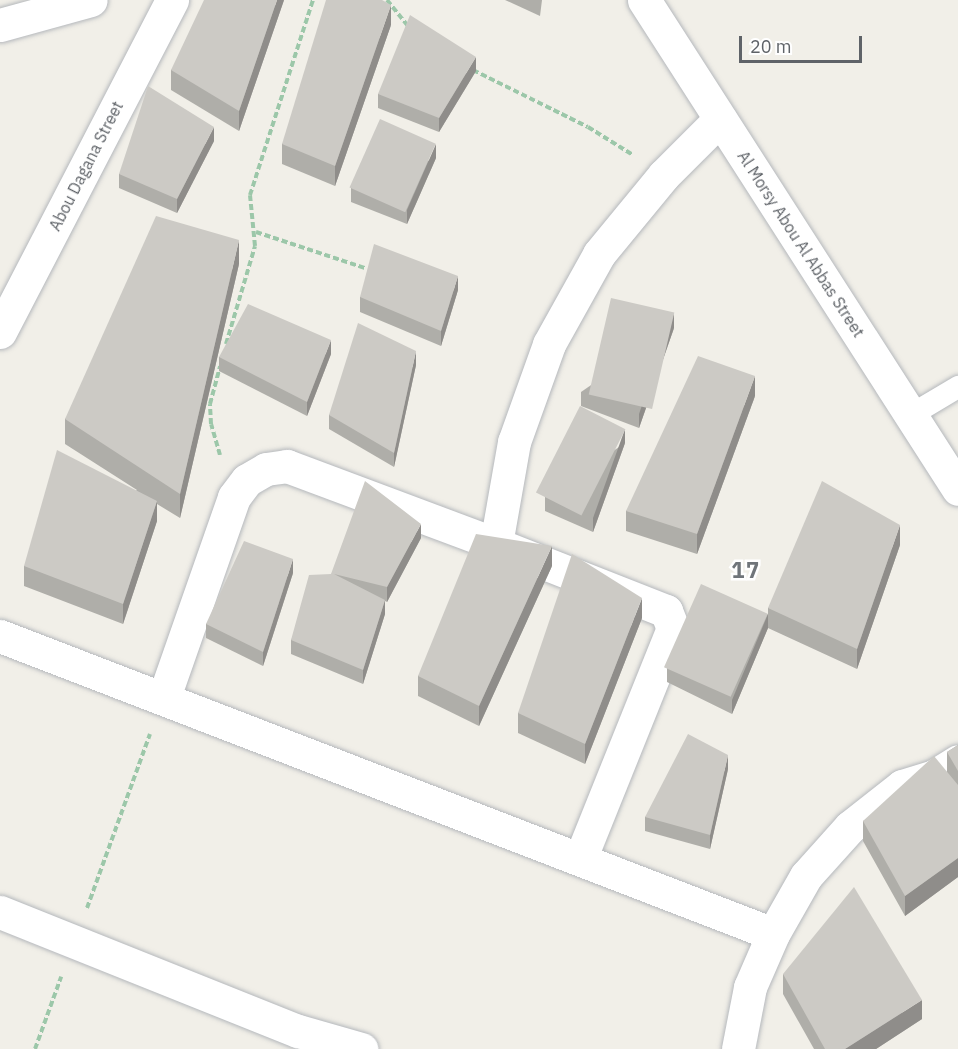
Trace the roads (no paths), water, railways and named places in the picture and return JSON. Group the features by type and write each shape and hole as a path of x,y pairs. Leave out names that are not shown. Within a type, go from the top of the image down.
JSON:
{"street":[{"path":"0,25 91,0"},
{"name":"Abou Dagana Street","path":"0,332 172,0"},
{"name":"Al Morsy Abou Al Abbas Street","path":"644,0 958,489"},
{"path":"496,544 514,442 549,344 599,254 664,175 720,119"},
{"path":"164,697 234,497 247,480 266,469 287,466 496,544 666,611 673,628 580,859"},
{"path":"0,636 164,697 773,934"},
{"path":"738,1049 750,987 773,934 806,876 850,827 902,786 934,776 958,761"},
{"path":"0,912 74,942 295,1040 361,1049"}],"lane":[{"path":"911,415 958,387"}],"district":[{"name":"17","path":"746,570"}]}
